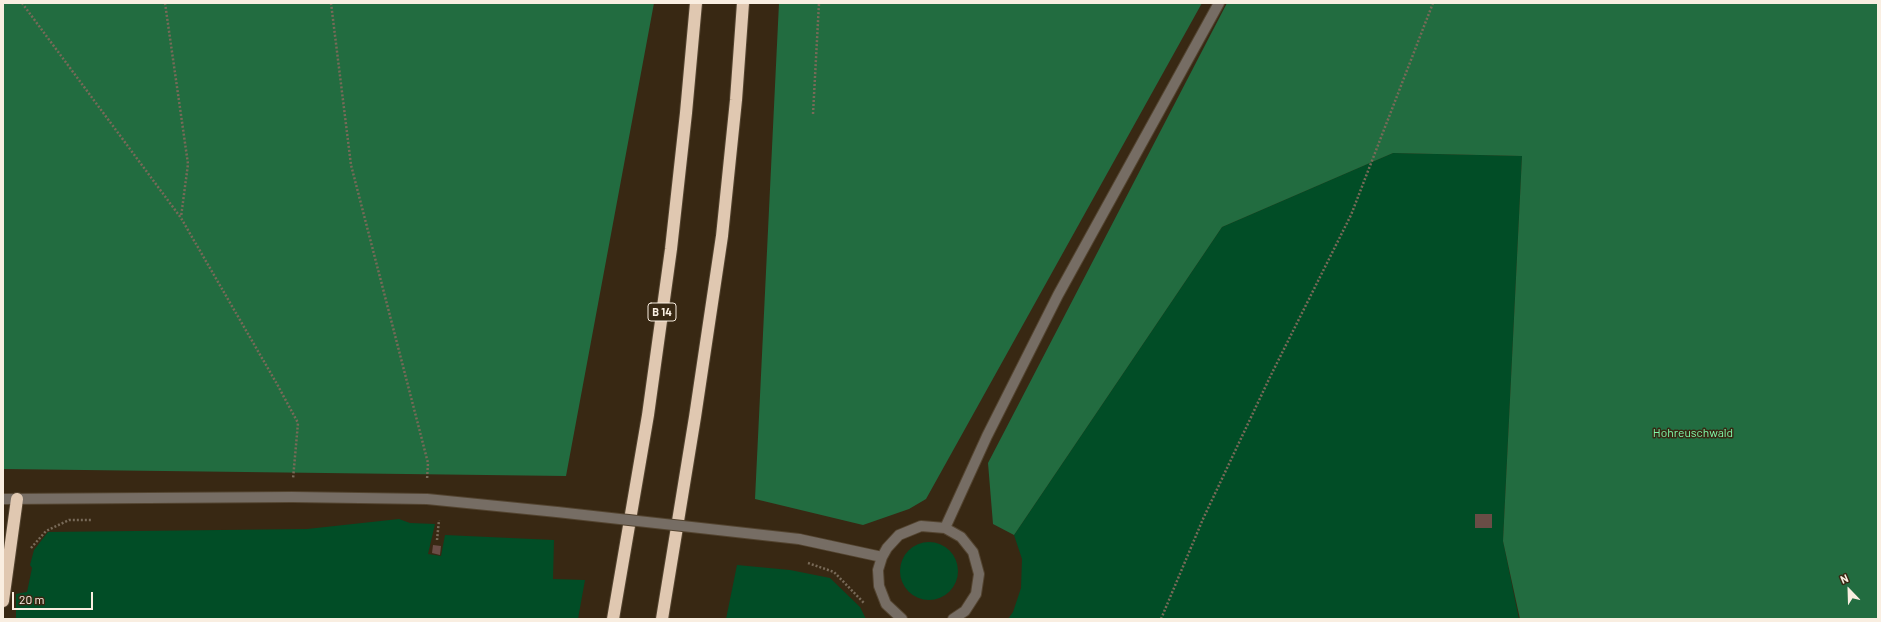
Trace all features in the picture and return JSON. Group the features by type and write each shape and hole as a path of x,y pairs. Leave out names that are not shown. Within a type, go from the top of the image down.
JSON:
{"highway":[{"name":"B 14","path":"613,619 648,415 671,249 696,3"},
{"path":"662,619 694,425 722,236 744,3"},
{"path":"3,601 17,499"}],"street":[{"path":"945,528 987,436 1058,295 1219,3"},
{"path":"3,499 292,497 427,499 799,539 882,557"},
{"path":"902,619 886,604 879,586 878,570 882,557 887,548 899,535 920,526 945,528 961,537 973,552 979,574 976,594 965,611 953,619"}],"path":[{"path":"22,3 181,218 277,384 298,424 292,497"},
{"path":"165,3 188,164 181,218"},
{"path":"331,3 351,165 428,463 427,499"},
{"path":"813,114 819,3"},
{"path":"1161,619 1203,519 1270,377 1352,216 1433,3"},
{"path":"29,555 31,548 46,531 69,520 100,519"},
{"path":"431,519 446,520"},
{"path":"438,540 439,519"},
{"path":"806,562 834,572 867,605"}],"green space":[{"path":"3,3 654,3 566,476 3,469"},
{"path":"779,3 1202,3 926,499 909,509 863,525 755,499"},
{"name":"Hohreuschwald","path":"1227,3 1878,3 1878,619 1520,619 1503,541 1522,156 1393,153 1222,227 1014,535 993,524 988,463"},
{"path":"1393,153 1522,156 1503,541 1519,619 1008,619 1013,612 1021,588 1022,559 1014,535 1222,227"},
{"path":"399,519 410,523 435,524 428,554 441,556 445,535 554,540 553,579 585,580 578,619 16,619 16,594 27,592 32,568 30,565 34,550 48,532 307,529"},
{"path":"923,542 935,542 950,550 958,565 958,577 950,592 935,600 923,600 908,592 900,577 900,565 908,550"},
{"path":"737,565 790,570 830,578 860,607 866,619 726,619"}],"building":[{"path":"1475,514 1492,514 1492,528 1475,528"},
{"path":"433,545 441,546 440,555 432,553"}]}
